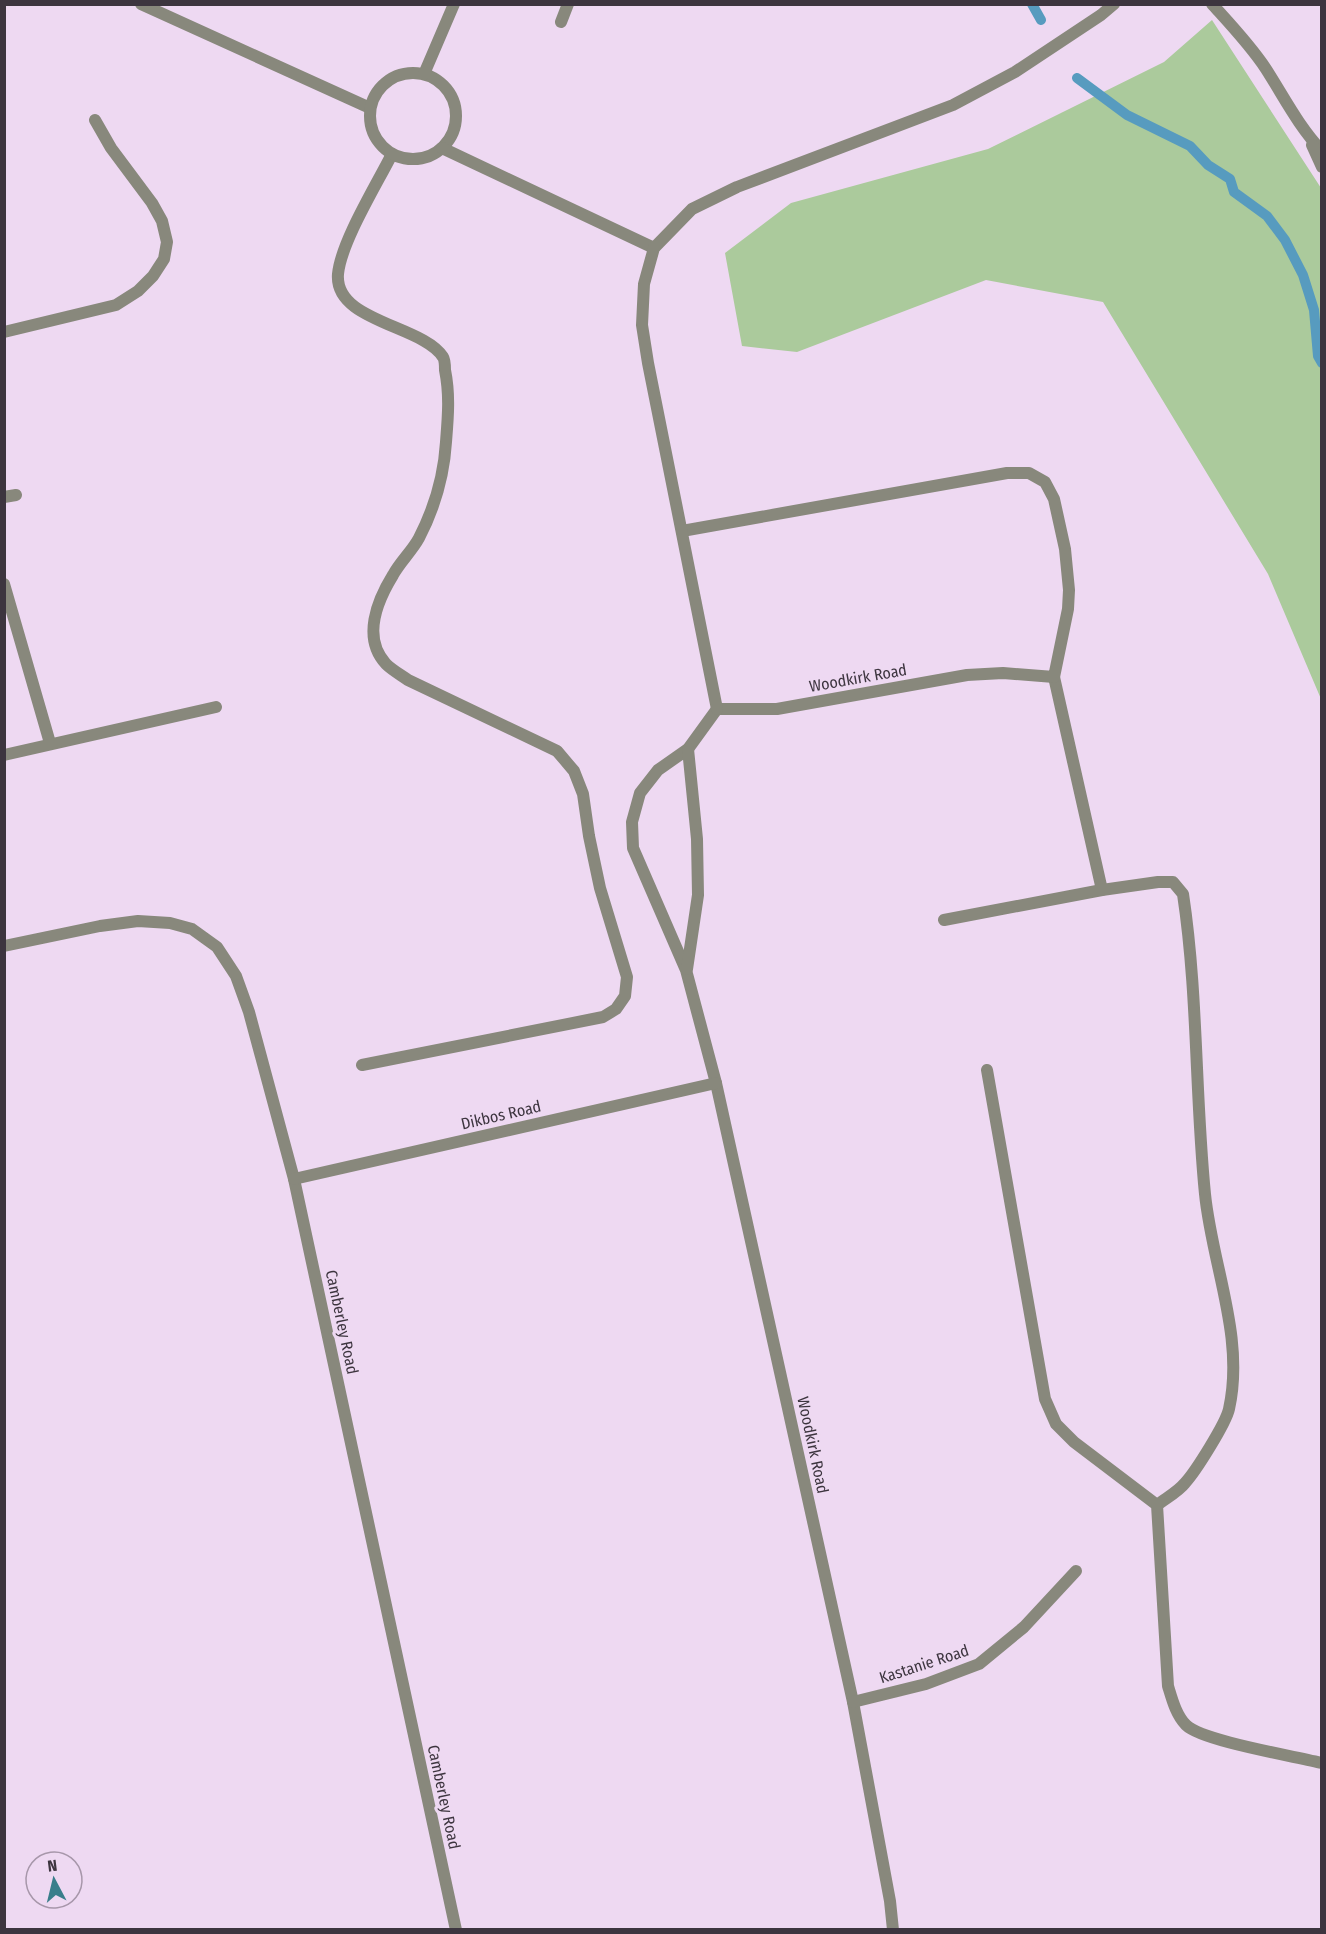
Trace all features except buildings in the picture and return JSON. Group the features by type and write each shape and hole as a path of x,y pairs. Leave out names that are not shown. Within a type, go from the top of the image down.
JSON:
{"street":[{"path":"141,4 370,108"},
{"path":"424,74 454,4"},
{"path":"561,21 568,4"},
{"path":"717,709 642,325 644,284 654,248 692,209 737,187 952,105 1015,72 1114,4"},
{"path":"1212,4 1236,30 1264,67 1308,136 1322,167"},
{"path":"410,73 424,74 446,88 453,99 456,112 452,132 442,148 418,159 392,154 382,146 370,122 370,108 375,95 384,84 396,76 410,73"},
{"path":"4,332 116,305 138,291 153,276 164,259 166,242 162,221 94,120"},
{"path":"1308,136 1322,151"},
{"path":"442,148 654,248"},
{"path":"362,1065 603,1017 616,1009 625,996 627,977 600,888 583,794 574,771 557,751 408,680 386,664 375,645 373,629 378,604 393,576 419,538 438,492 446,456 450,402 443,357 428,344 360,310 348,301 340,290 339,269 346,244 392,154"},
{"path":"682,531 1007,473 1029,472 1045,482 1054,499 1065,549 1069,590 1068,609 1054,677 1102,890"},
{"path":"4,585 50,743"},
{"name":"Woodkirk Road","path":"893,1929 854,1702 716,1083 686,970 633,848 632,822 640,793 658,770 688,749 717,709 777,709 967,675 1003,673 1054,677"},
{"path":"4,755 216,707"},
{"name":"Woodkirk Road","path":"686,970 698,895 697,839 688,749"},
{"path":"944,920 1102,890 1158,882 1173,882 1183,894 1196,1032 1205,1194 1210,1231 1233,1344 1234,1377 1229,1412 1207,1451 1185,1484 1157,1505"},
{"name":"Camberley Road","path":"4,946 100,926 138,921 170,923 192,929 217,947 236,976 249,1012 294,1179 456,1929"},
{"path":"987,1070 1045,1400 1056,1424 1074,1442 1157,1505 1168,1686 1175,1707 1186,1725 1203,1735 1322,1763"},
{"name":"Dikbos Road","path":"294,1179 716,1083"},
{"name":"Kastanie Road","path":"854,1702 926,1684 979,1664 1024,1627 1076,1570"}],"green space":[{"path":"1212,20 1321,188 1321,699 1268,574 1103,302 986,280 797,352 742,346 725,253 791,203 988,149 1164,62"}],"waterway":[{"path":"1032,4 1041,20"},
{"path":"1077,78 1127,115 1190,146 1208,165 1230,179 1234,192 1267,216 1285,240 1303,275 1314,310 1318,356 1322,363"}]}
